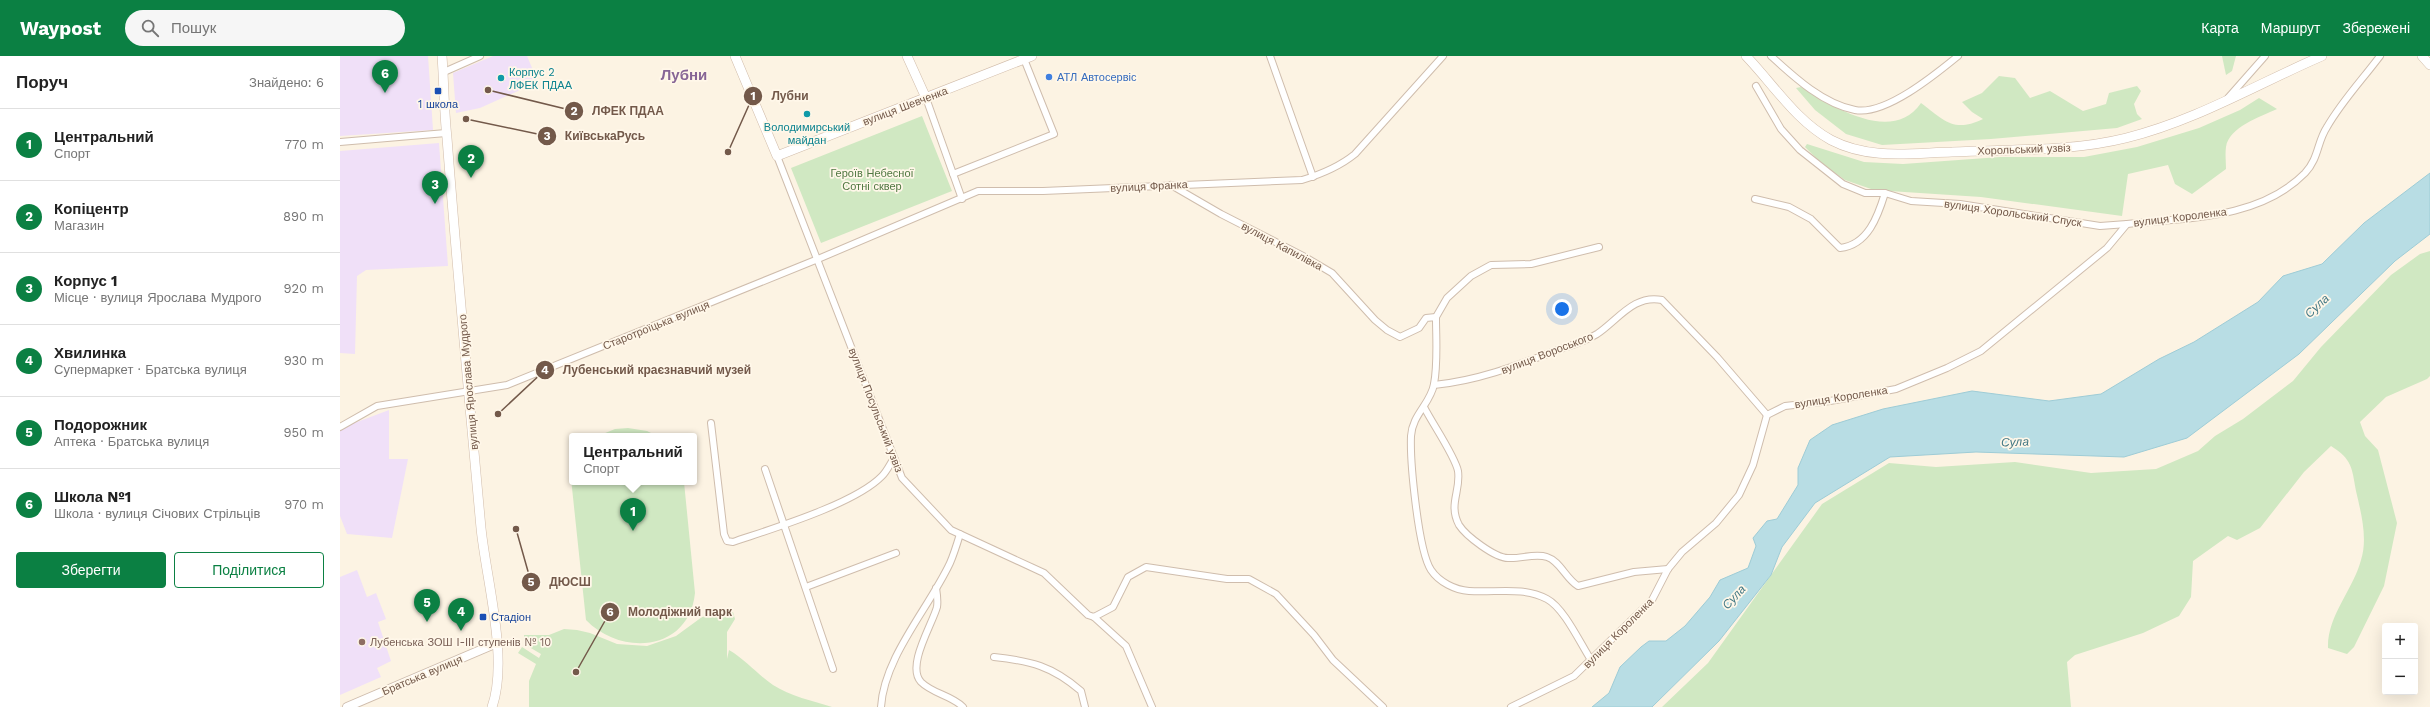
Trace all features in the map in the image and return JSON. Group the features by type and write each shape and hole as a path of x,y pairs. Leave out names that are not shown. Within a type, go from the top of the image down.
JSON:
{"main road":[{"name":"вулиця Ярослава Мудрого","path":"442,56 446,133 483,551 497,643 497,693 492,707"},
{"path":"736,56 777,156"},
{"path":"907,56 926,98"},
{"name":"Хорольський узвіз","path":"1746,56 1804,121 1817,132 1847,147 1880,155 2076,147 2127,138 2178,122 2322,56"},
{"path":"2422,56 2430,65"},
{"name":"вулиця Шевченка","path":"777,156 1028,58"}],"street":[{"path":"444,72 480,56"},
{"path":"1270,56 1313,177"},
{"name":"вулиця Франка","path":"818,259 978,191 1043,191 1302,180 1313,177 1339,167 1355,154 1443,56"},
{"path":"1771,56 1801,82 1832,101 1855,110 1869,109 1899,98 1931,79 1958,56"},
{"path":"2227,99 2265,56"},
{"name":"вулиця Короленка","path":"1511,707 1574,676 1652,600 1668,569 1682,552 1716,523 1739,495 1753,465 1767,415 1785,406 1830,401 1896,389 1948,368 1981,351 2107,248 2127,224 2188,218 2242,209 2263,202 2304,173 2314,160 2326,128 2352,89 2380,56"},
{"path":"953,174 1054,134 1028,58"},
{"name":"вулиця Хорольський Спуск","path":"1756,86 1781,130 1811,160 1843,184 1865,193 1885,193 1910,201 1960,204 2100,226 2127,224"},
{"path":"926,98 962,199"},
{"path":"340,142 446,133"},
{"name":"вулиця Посульський узвіз","path":"777,156 902,478 934,514 951,530 1044,573 1088,615 1094,617 1126,646 1152,707"},
{"name":"вулиця Капилівка","path":"1171,185 1221,214 1305,257 1332,273 1375,320 1400,337 1419,328 1426,318 1436,317"},
{"path":"1755,199 1789,207 1811,219 1840,248 1849,247 1866,234 1878,216 1885,193"},
{"path":"1591,660 1559,609 1547,599 1504,589 1468,591 1447,584 1431,570 1426,560 1412,479 1411,435 1417,415 1424,407 1434,385 1436,317 1446,298 1471,276 1491,265 1531,264 1598,247"},
{"name":"Старотроїцька вулиця","path":"340,427 377,406 507,386 818,259"},
{"name":"вулиця Вороського","path":"1434,385 1452,383 1495,372 1582,341 1596,334 1639,301 1654,299 1662,300 1717,358 1767,415"},
{"path":"1424,407 1456,465 1458,480 1453,502 1459,525 1466,534 1479,544 1501,558 1547,557 1554,561 1569,581 1578,586 1634,572 1668,569"},
{"path":"711,423 720,484 724,534 727,542 733,542 785,525 847,498 872,484 882,476 894,458"},
{"path":"765,469 833,669"},
{"path":"881,707 882,694 892,666 950,563 960,534"},
{"path":"806,587 896,553"},
{"path":"1094,617 1113,607 1128,577 1146,567 1227,578 1249,578 1276,594 1314,635 1333,660 1383,707"},
{"path":"936,588 938,605 917,659 916,669 920,681 929,688 942,692 963,707"},
{"name":"Братська вулиця","path":"347,707 497,643"},
{"path":"994,657 1028,661 1050,670 1081,691 1085,707"}],"shaded area":[{"path":"340,56 428,56 433,130 340,136"},
{"path":"493,56 527,56 538,82 480,108 456,113 453,73"},
{"path":"439,143 448,266 366,270 357,276 355,354 340,353 340,151"},
{"path":"389,410 389,459 408,459 392,538 347,534 340,516 340,431 349,425"},
{"name":"Лубенська ЗОШ І-ІІІ ступенів № 10","path":"357,570 367,597 376,593 386,619 378,622 391,661 377,668 381,677 340,695 340,577"}],"green space":[{"path":"2222,56 2236,56 2232,71 2226,75"},
{"path":"1999,76 2015,78 2030,98 2050,91 2083,111 2106,104 2109,93 2137,86 2141,91 2134,104 2137,114 2142,119 2117,128 1991,139 1882,145 1846,134 1815,110 1796,88 1801,87 1829,103 1862,118 1878,121 1894,121 1909,115 1921,103 1944,120 1957,125 1964,125 1983,119 1972,112 1962,102 1982,93"},
{"path":"2259,98 2277,109 2254,119 2239,128 2233,134 2228,140 2226,147 2226,169 2192,194 2175,184 2168,165 2128,174 2122,216 1981,197 1874,190 1845,180 1821,163 1805,147 1807,144 1864,162 1903,164 2000,157 2084,157 2137,147 2199,128 2240,110"},
{"name":"Героїв Небесної Сотні сквер","path":"922,116 952,191 821,243 791,168"},
{"path":"2430,251 2430,376 2427,379 2386,397 2360,422 2365,436 2378,450 2397,523 2384,586 2354,647 2347,654 2328,648 2329,636 2336,614 2361,560 2364,534 2352,470 2343,455 2331,446 2304,472 2260,528 2237,540 2228,536 2193,561 2191,597 2179,616 2143,633 2075,655 2067,662 2071,707 1662,707 1708,663 1822,504 1889,463 1936,467 2015,462 2091,473 2156,469 2198,451 2215,436 2243,419 2293,381 2321,347 2391,275 2420,254"},
{"path":"628,428 651,433 605,433 615,429"},
{"path":"572,485 684,485 695,593 690,612 680,627 667,637 652,642 635,643 617,640 601,632 586,620"},
{"path":"733,612 735,619 727,632 727,659 729,650 741,658 767,681 780,689 802,698 832,707 529,707 529,681 536,664 518,653 522,647 539,658 541,654 524,644 524,635 549,635 564,629 577,630 590,633 617,644 647,646 676,636 702,617"}],"water":[{"name":"Сула","path":"2430,173 2430,234 2395,261 2299,354 2187,438 2124,457 1976,452 1890,457 1815,503 1782,547 1771,575 1719,641 1652,707 1592,707 1609,693 1620,667 1641,647 1649,641 1666,641 1685,626 1710,597 1720,580 1748,568 1756,546 1753,538 1767,521 1777,519 1798,485 1798,468 1810,440 1832,425 1883,409 1972,391 2049,401 2101,394 2159,359 2194,342 2258,302 2283,276 2322,264 2364,223"}],"place":[{"name":"АТЛ Автосервіс","path":"1049,77"},
{"name":"Корпус 2 ЛФЕК ПДАА","path":"501,78"},
{"name":"ЛФЕК ПДАА","path":"488,90"},
{"name":"1 школа","path":"438,91"},
{"name":"Школа №1","path":"385,93"},
{"name":"Володимирський майдан","path":"807,114"},
{"name":"КиївськаРусь","path":"466,119"},
{"name":"Лубни","path":"728,152"},
{"name":"Копіцентр","path":"471,178"},
{"name":"Корпус 1","path":"435,204"},
{"name":"Лубенський краєзнавчий музей","path":"498,414"},
{"name":"ДЮСШ","path":"516,529"},
{"name":"Центральний","path":"633,531"},
{"name":"Стадіон","path":"483,617"},
{"name":"Подорожник","path":"427,622"},
{"name":"Хвилинка","path":"461,631"},
{"name":"Лубенська ЗОШ І-ІІІ ступенів № 10","path":"362,642"},
{"name":"Молодіжний парк","path":"576,672"}],"district":[{"name":"Лубни","path":"684,75"}]}
